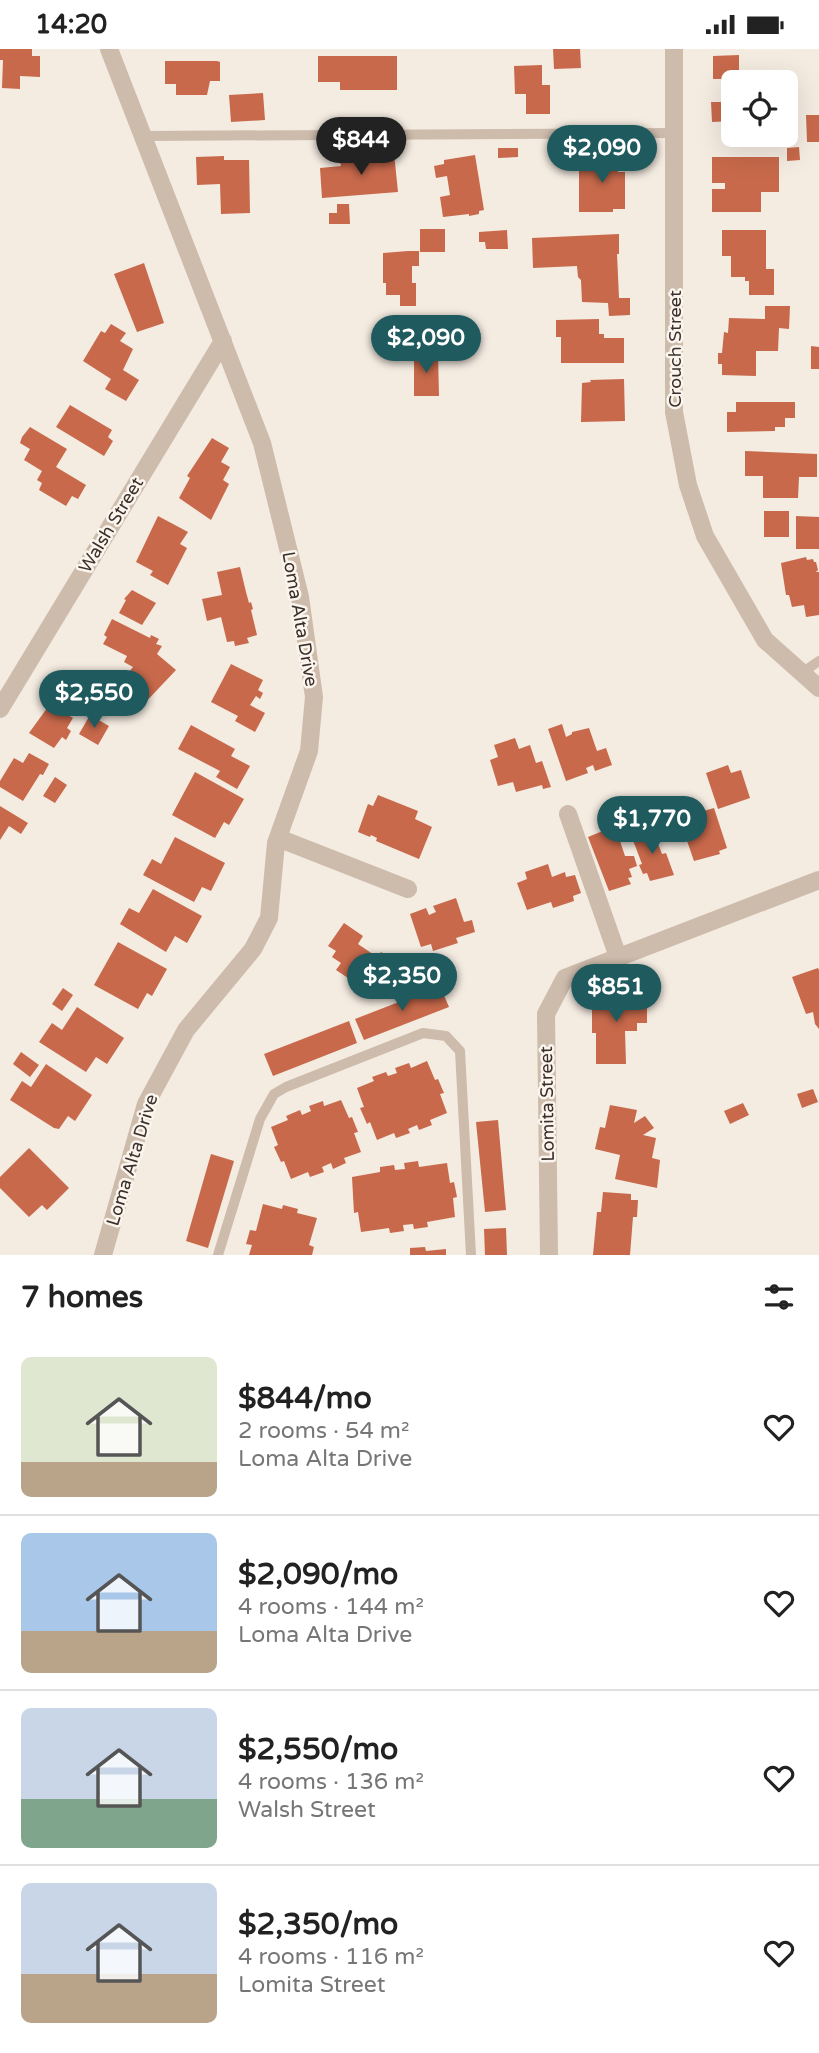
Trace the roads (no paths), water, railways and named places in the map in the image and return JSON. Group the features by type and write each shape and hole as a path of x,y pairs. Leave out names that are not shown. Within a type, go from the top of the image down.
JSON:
{"street":[{"name":"Loma Alta Drive","path":"103,1255 146,1104 186,1030 253,949 269,918 278,838 309,751 313,697 300,597 262,443 108,49"},
{"name":"Crouch Street","path":"674,49 674,412 688,485 705,536 765,640 819,688"},
{"name":"Walsh Street","path":"0,709 223,341"},
{"path":"568,814 618,957"},
{"path":"278,838 408,890"},
{"name":"Lomita Street","path":"549,1255 546,1014 565,978 819,880"}],"lane":[{"path":"144,136 674,133"},
{"path":"803,672 819,661"},
{"path":"218,1255 260,1119 274,1094 423,1033 446,1036 460,1051 471,1255"}]}
